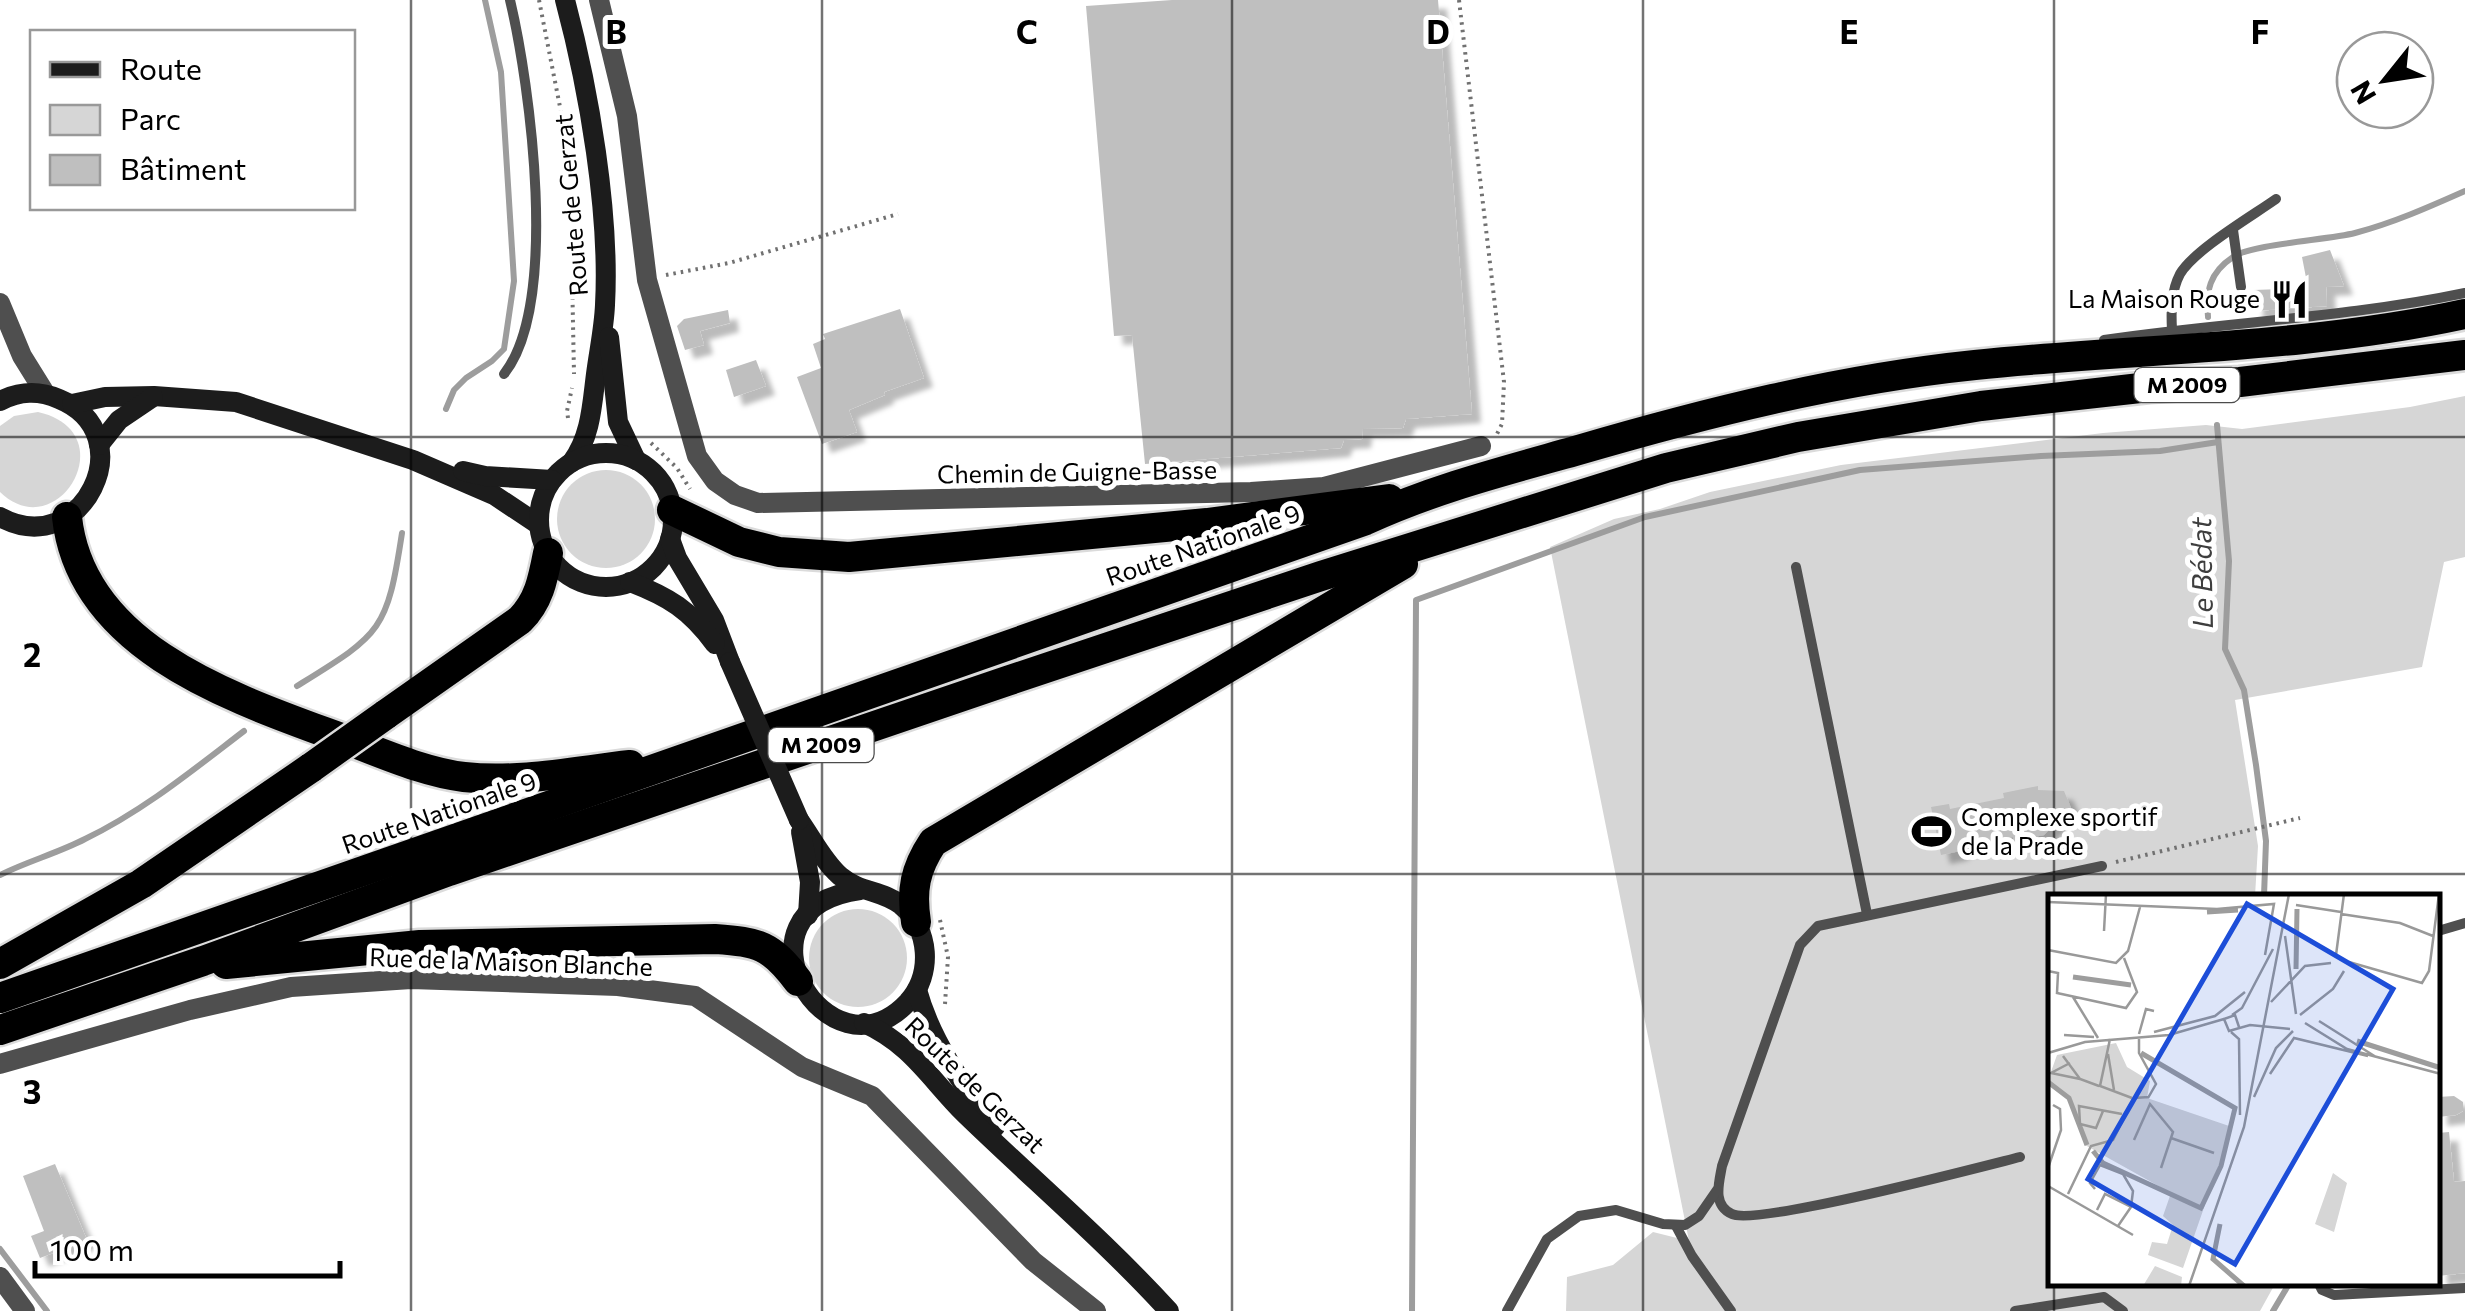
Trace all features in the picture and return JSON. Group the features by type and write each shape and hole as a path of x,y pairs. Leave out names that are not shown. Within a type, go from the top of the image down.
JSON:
{"highway":[{"name":"Route Nationale 9","path":"0,998 1348,526 1412,499 1660,426 1912,372 2305,337 2415,325 2465,314"},
{"name":"M 2009","path":"0,1030 449,871 990,687 1321,576 1666,468 1798,437 1981,406 2150,387 2260,380 2465,354"},
{"path":"671,524 778,552 849,557 1207,523 1379,499 1412,499"},
{"path":"67,517 74,557 117,618 190,678 258,707 416,765 462,777 511,778 678,759"},
{"path":"0,964 142,884 530,609 541,586 543,539"},
{"path":"916,922 912,889 918,865 932,842 1443,540"},
{"path":"203,961 230,964 420,945 715,939 763,945 779,956 798,981"}],"main road":[{"name":"Route de Gerzat","path":"566,0 584,77 593,140 605,305 589,423 582,447 572,462"},
{"path":"605,305 618,422 636,460"},
{"path":"0,401 28,392 45,393 72,404 84,415 99,445 100,462 91,494 67,517 38,526 23,526 0,517"},
{"path":"72,404 105,397 154,396 236,402 412,460 494,494 543,539 560,568 592,585 630,582 654,565 671,524"},
{"path":"99,445 119,420 154,396"},
{"path":"543,539 540,509 552,480 572,462 592,454 615,453 636,460 660,481 677,558 714,620 799,820 838,874 860,890"},
{"path":"412,460 485,476 552,480"},
{"path":"630,582 662,595 695,617 730,662"},
{"path":"799,820 810,882 808,915 794,947 794,964 798,981 809,999 824,1013 844,1021 864,1022 894,1013 916,990 924,974 923,938 916,922 901,905 882,894 860,890 822,901 808,915"},
{"name":"Route de Gerzat","path":"916,990 951,1065 977,1104 1048,1190"},
{"name":"Route de Gerzat","path":"864,1022 906,1047 965,1113 1169,1311"}],"street":[{"name":"Chemin de Guigne-Basse","path":"600,0 626,116 646,280 697,456 714,481 736,495 758,503 1324,487 1482,446"},
{"path":"0,303 22,356 45,393"},
{"name":"Rue de la Maison Blanche","path":"0,1064 190,1010 292,987 410,979 618,986 696,996 802,1067 872,1096 1010,1238 1096,1311"},
{"path":"0,1277 25,1311"}],"lane":[{"path":"504,374 518,353 531,295 534,248 532,124 510,0"},
{"path":"2172,330 2172,306 2181,272 2276,198"},
{"path":"2233,230 2242,287"},
{"path":"2047,358 2091,342 2172,330 2344,314 2465,294"},
{"path":"1796,568 1867,914"},
{"path":"1506,1311 1548,1239 1579,1216 1596,1210 1616,1210 1676,1226 1699,1216 1717,1190 1800,945 1818,926 2102,866"},
{"path":"2440,931 2465,923"},
{"path":"1717,1190 1721,1205 1733,1215 1756,1215 1816,1205 2020,1157"},
{"path":"1676,1226 1731,1311"},
{"path":"2319,1286 2334,1295 2465,1288"},
{"path":"2015,1311 2104,1297 2123,1311"}],"path":[{"path":"539,0 561,112 570,222 574,382 567,416 589,423"},
{"path":"1459,0 1504,382 1502,424 1494,438 1482,446"},
{"path":"646,280 729,263 898,214"},
{"path":"2102,866 2300,818"}],"green space":[{"name":"Complexe sportif de la Prade","path":"2465,396 2465,557 2444,562 2422,667 2235,700 2258,846 2255,894 2048,894 2048,1286 2274,1286 2260,1311 1566,1311 1567,1277 1613,1265 1653,1232 1689,1241 1550,547 1614,519 1710,492 1841,465 2103,433 2206,425 2242,429"},
{"path":"38,412 64,423 77,441 80,461 74,480 61,497 43,506 22,505 0,492 0,426 14,416"},
{"path":"606,470 625,474 640,485 651,500 655,519 651,538 640,553 625,564 606,568 587,564 572,553 561,538 557,519 561,500 572,485 587,474"},
{"path":"858,909 877,913 892,924 903,939 907,958 903,977 892,992 877,1003 858,1007 839,1003 824,992 813,977 809,958 813,939 824,924 839,913"}],"building":[{"path":"1172,0 1438,0 1472,414 1406,419 1403,428 1363,429 1362,439 1344,440 1341,448 1145,464 1132,335 1114,336 1086,6"},
{"path":"2330,250 2344,286 2326,287 2327,306 2254,311 2254,290 2308,288 2302,257"},
{"path":"900,309 924,378 849,410 857,432 822,444 797,377 821,368 813,344 825,339 823,334"},
{"path":"728,310 730,323 700,331 704,345 685,350 677,326 684,319"},
{"path":"756,360 766,386 734,397 726,370"},
{"path":"2038,786 2038,790 2064,791 2071,808 2058,810 2057,821 2044,835 2013,841 2013,837 1941,855 1931,807 1949,804 1950,809 2004,798 2003,793"},
{"path":"2454,1096 2463,1102 2463,1111 2440,1117 2440,1097"},
{"path":"2449,1132 2454,1182 2465,1181 2465,1273 2440,1276 2440,1133"},
{"path":"55,1164 87,1240 40,1258 31,1236 44,1231 23,1176"}],"waterway":[{"path":"446,409 454,390 504,349 514,281 501,72 485,0"},
{"name":"Le Bédat","path":"2208,317 2211,283 2233,257 2256,249 2369,229 2465,191"},
{"name":"Le Bédat","path":"2217,425 2229,561 2225,649 2244,690 2256,765 2266,841 2264,894"},
{"path":"1412,1311 1416,600 1645,517 1860,470 2160,451 2218,442"},
{"path":"297,686 347,654 375,627 391,591 402,533"},
{"path":"0,875 75,844 127,816 244,731"},
{"path":"0,1249 47,1311"},
{"name":"Le Bédat","path":"2273,1311 2288,1286"}],"place":[{"name":"La Maison Rouge","path":"2290,299"},
{"name":"Complexe sportif de la Prade","path":"1931,831"}]}
